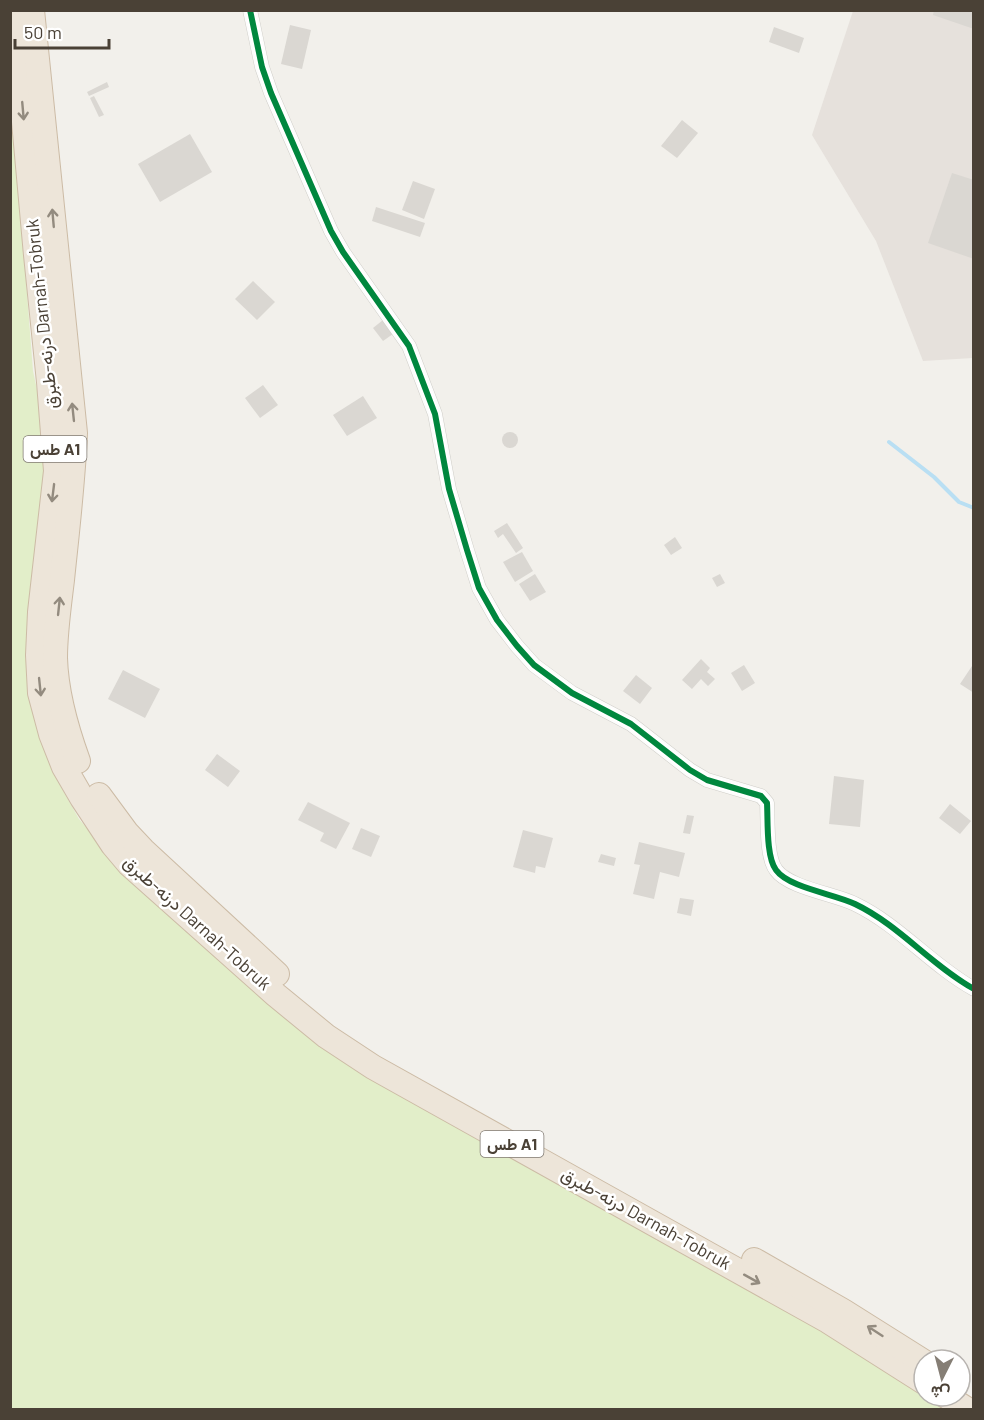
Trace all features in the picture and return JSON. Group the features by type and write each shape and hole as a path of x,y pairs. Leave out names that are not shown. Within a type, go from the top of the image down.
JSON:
{"highway":[{"name":"درنه-طبرق Darnah-Tobruk","path":"14,10 56,471 40,612 38,655 40,693 51,734 64,767 82,798 129,864 276,996 326,1036 373,1066 828,1321 912,1374"},
{"name":"درنه-طبرق Darnah-Tobruk","path":"32,10 75,433 73,477 55,658 68,734 79,763 98,794 127,834 143,850 287,983 335,1023 381,1053 843,1311 912,1354"}],"street":[{"path":"250,10 262,67 271,93 331,231 343,252 409,346 435,414 449,489 479,588 497,620 534,665 572,693 631,724 690,770 707,780 761,796 767,803 770,860 781,876 792,882 854,903 868,911 888,923 960,982 974,989"}],"shaded area":[{"path":"853,11 973,11 973,358 923,361 876,241 812,135"}],"green space":[{"path":"10,74 33,371 47,436 35,711 52,771 79,819 111,857 280,1003 912,1381 912,1408 958,1409 11,1409"}],"building":[{"path":"934,10 974,10 974,29 933,15"},
{"path":"290,25 311,30 302,69 281,64"},
{"path":"774,27 804,38 799,53 769,42"},
{"path":"107,82 109,87 89,96 87,92"},
{"path":"94,96 104,115 99,117 90,98"},
{"path":"682,120 698,133 677,158 661,146"},
{"path":"190,134 212,172 160,202 138,164"},
{"path":"952,173 974,180 974,259 928,243"},
{"path":"413,181 435,189 424,219 402,210"},
{"path":"376,207 425,223 420,237 372,221"},
{"path":"253,281 275,302 257,320 235,299"},
{"path":"383,320 393,334 383,341 373,328"},
{"path":"263,385 278,405 260,418 245,398"},
{"path":"363,396 377,418 347,436 333,415"},
{"path":"510,432 516,434 518,440 516,446 510,448 504,446 502,440 504,434"},
{"path":"507,523 523,548 516,553 503,534 498,538 494,531"},
{"path":"675,537 682,548 671,555 664,545"},
{"path":"522,552 533,571 515,582 503,562"},
{"path":"535,574 546,592 530,601 519,584"},
{"path":"720,574 725,583 717,587 712,578"},
{"path":"701,659 710,668 707,672 715,679 708,686 701,679 692,689 682,680"},
{"path":"974,663 974,693 960,684"},
{"path":"744,665 755,683 742,691 731,673"},
{"path":"123,670 160,689 145,718 108,699"},
{"path":"636,675 652,688 640,704 623,691"},
{"path":"217,754 240,771 228,787 205,770"},
{"path":"834,776 864,780 860,827 829,824"},
{"path":"308,802 350,823 336,849 320,841 324,833 298,820"},
{"path":"950,804 971,821 960,834 939,818"},
{"path":"687,815 694,816 690,834 683,833"},
{"path":"361,828 380,836 371,857 352,849"},
{"path":"523,830 553,838 545,868 536,866 535,873 513,867"},
{"path":"639,842 685,853 679,877 660,872 654,899 633,894 640,865 634,864"},
{"path":"601,854 616,858 614,866 598,862"},
{"path":"680,898 694,900 691,916 677,913"}],"waterway":[{"path":"889,442 934,477 959,502 974,508"}],"cycle path":[{"path":"250,10 262,67 271,93 331,231 343,252 409,346 435,414 449,489 479,588 497,620 534,665 572,693 631,724 690,770 707,780 761,796 767,803 768,838 773,864 782,876 801,886 846,900 871,913 901,934 943,969 974,989"}]}
